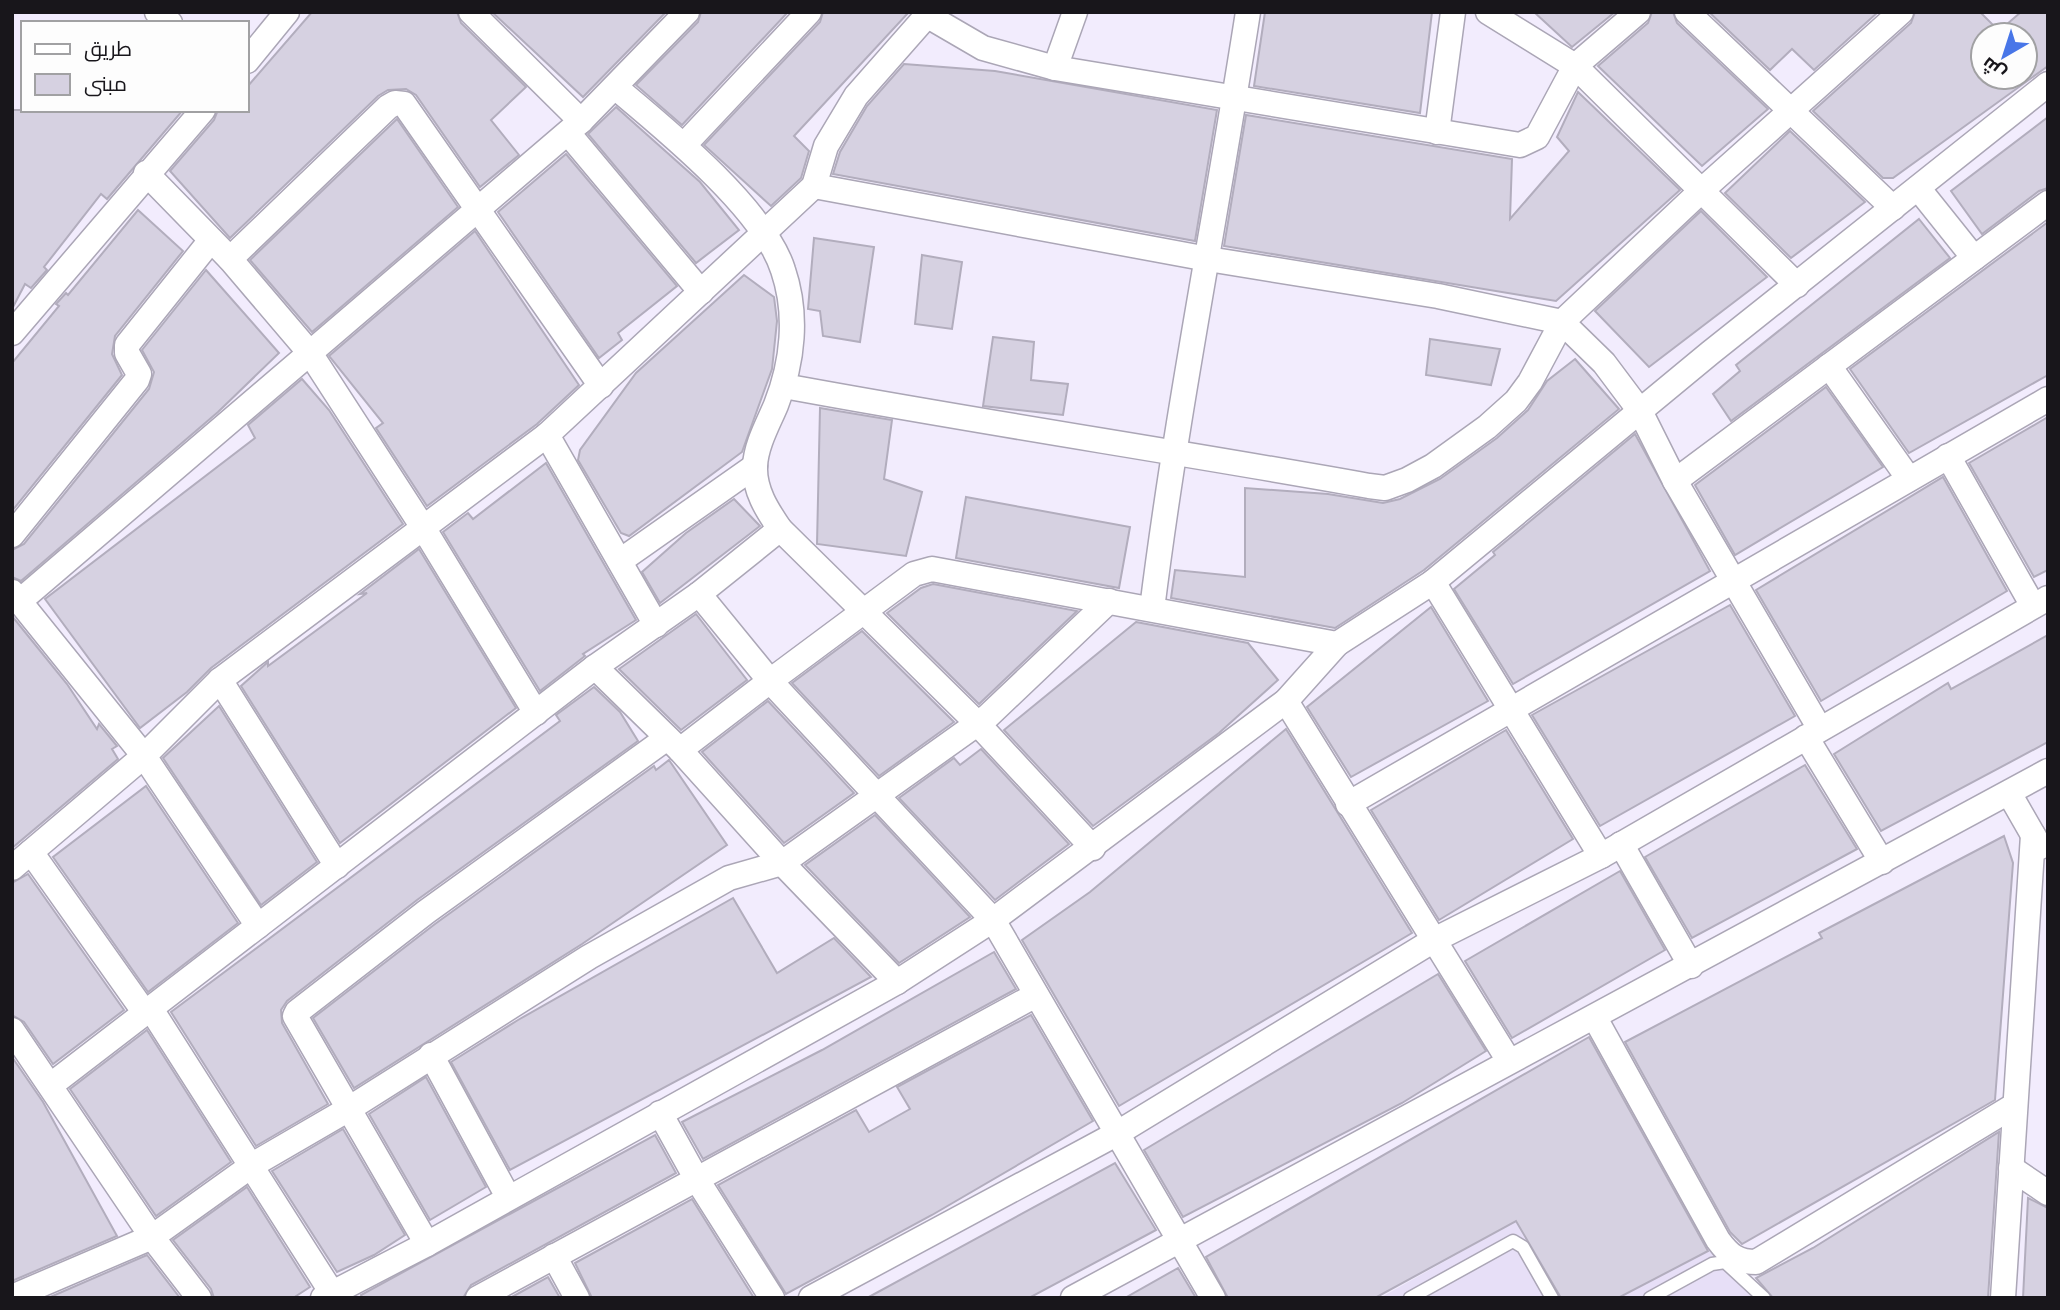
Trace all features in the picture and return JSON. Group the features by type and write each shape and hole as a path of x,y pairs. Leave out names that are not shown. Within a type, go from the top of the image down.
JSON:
{"street":[{"path":"248,60 287,12"},
{"path":"471,12 575,127 701,292"},
{"path":"258,926 144,756 16,596 310,353 575,127 687,12"},
{"path":"684,145 809,12"},
{"path":"1055,68 1075,12"},
{"path":"1152,609 1173,451 1208,259 1248,12"},
{"path":"1437,132 1453,12"},
{"path":"1488,12 1575,66 1797,285"},
{"path":"12,868 144,756 220,680 547,435 601,386 814,186 826,146 856,96 929,14 984,48 1055,68 1234,100 1520,145 1532,142 1543,128 1575,66 1638,12"},
{"path":"1687,12 1789,112 1893,208"},
{"path":"784,386 986,424 1173,451 1385,488 1407,480 1455,450 1516,401 1562,322 1701,191 1901,12"},
{"path":"615,87 684,145 765,232 783,269 791,312 791,353 784,386 759,448 755,466 758,491 780,529 865,609 978,724 1093,848"},
{"path":"32,852 148,1011 339,1293 897,982 993,920 1093,848 1286,701 1337,644 1433,582 1640,411 1918,188 2045,93"},
{"path":"230,259 395,103 409,109 477,211 601,386"},
{"path":"12,333 146,173 201,112"},
{"path":"146,173 230,259 310,353 424,529 536,713"},
{"path":"814,186 1208,259 1438,296 1562,322 1597,356 1640,411 1675,481 1733,581 1882,862"},
{"path":"1918,188 1974,258"},
{"path":"1675,481 2048,203"},
{"path":"12,535 137,380 139,374 127,353 127,345 211,240"},
{"path":"1829,366 1909,479"},
{"path":"1348,804 2048,398"},
{"path":"547,435 656,625"},
{"path":"811,1298 1116,1134 1434,940 1611,850 2040,602 1948,456"},
{"path":"620,561 755,466"},
{"path":"51,1085 596,667 699,594 780,529"},
{"path":"426,1244 295,1016 301,1006 673,744 770,681 914,574 932,569 1337,644"},
{"path":"1433,582 1511,709 1691,966"},
{"path":"699,594 770,681 993,920 1213,1298"},
{"path":"12,1297 152,1237 252,1166 347,1110 589,957 729,878 782,863 978,724 1109,601"},
{"path":"596,667 673,744 782,863 897,982"},
{"path":"220,680 337,866"},
{"path":"1286,701 1509,1061"},
{"path":"1073,1298 2048,771"},
{"path":"2009,793 2048,859"},
{"path":"2003,1298 2033,835"},
{"path":"478,1298 1036,995"},
{"path":"1595,1018 1718,1240 1729,1255 1744,1262 1756,1262 2015,1105"},
{"path":"12,1030 152,1237 199,1298"},
{"path":"431,1055 508,1198"},
{"path":"660,1113 696,1178 772,1298"},
{"path":"2011,1168 2048,1193"},
{"path":"554,1256 577,1298"}],"lane":[{"path":"1410,1298 1513,1241 1523,1247 1552,1298"},
{"path":"1650,1298 1712,1264 1725,1262 1764,1298"}],"shaded area":[{"path":"1516,1221 1560,1298 1380,1298"},
{"path":"1717,1246 1758,1298 1618,1298"}],"building":[{"path":"312,12 457,12 461,23 526,87 491,120 519,155 480,187 416,95 406,89 388,90 378,96 230,238 170,171 214,120 217,112 248,112 248,86"},
{"path":"492,12 666,12 583,97"},
{"path":"701,12 788,12 682,125 636,85 698,22"},
{"path":"823,12 909,12 794,136 809,151 801,178 771,206 704,145 820,22"},
{"path":"1265,12 1432,12 1420,113 1254,86"},
{"path":"1534,12 1615,12 1572,47"},
{"path":"1652,12 1673,12 1677,23 1768,109 1702,166 1598,66 1648,23"},
{"path":"1709,12 1878,12 1814,70 1792,49 1770,70"},
{"path":"1915,12 1980,12 1989,21 1969,21 1969,91 2013,91 1893,178 1883,178 1813,111 1911,23"},
{"path":"2021,12 2048,12 2048,66 2039,73 2039,21 2011,21"},
{"path":"904,64 995,71 1217,110 1195,241 833,174 840,152 867,106"},
{"path":"1578,92 1680,190 1556,301 1224,246 1246,115 1512,159 1510,219 1569,151 1557,137"},
{"path":"616,107 700,182 739,230 696,263 588,134"},
{"path":"12,110 181,112 107,199 101,194 44,267 47,270 31,288 25,284 12,309"},
{"path":"2048,117 2048,188 2039,191 1982,234 1951,191"},
{"path":"397,119 458,207 312,332 250,260"},
{"path":"1790,131 1865,202 1791,258 1725,193"},
{"path":"566,154 677,286 618,333 622,340 599,358 498,212"},
{"path":"138,210 183,251 115,336 112,354 122,375 12,511 12,363 59,306 56,304 66,293 68,295"},
{"path":"1701,211 1767,277 1649,367 1595,311"},
{"path":"1919,219 1950,258 1731,421 1713,394 1740,371 1736,365"},
{"path":"2048,222 2048,375 1909,453 1850,369"},
{"path":"475,231 579,385 537,424 427,506 376,428 383,423 329,356"},
{"path":"814,238 874,247 860,342 823,336 820,311 808,309"},
{"path":"922,255 962,262 952,329 915,324"},
{"path":"206,270 279,353 218,412 21,581 12,577 12,550 24,544 149,389 154,372 142,350"},
{"path":"744,275 774,297 777,321 772,369 742,452 629,536 621,533 578,460 580,450 636,373"},
{"path":"993,337 1034,342 1031,380 1068,384 1063,415 983,406"},
{"path":"1430,339 1500,349 1491,385 1426,375"},
{"path":"1575,359 1619,409 1424,570 1335,628 1171,598 1175,570 1245,577 1245,488 1328,494 1383,503 1400,499 1440,479 1497,438 1528,410 1547,381"},
{"path":"302,379 329,410 403,524 211,668 187,692 140,728 45,599 255,438 248,425"},
{"path":"1826,387 1883,467 1735,555 1695,485"},
{"path":"820,408 892,420 884,479 922,492 906,556 817,544"},
{"path":"2048,417 2048,570 2034,577 1969,463"},
{"path":"1635,434 1710,571 1513,684 1454,589 1495,555 1493,552"},
{"path":"546,463 636,620 583,654 585,656 540,691 443,532 468,513 473,519"},
{"path":"1943,477 2007,591 1821,701 1756,590"},
{"path":"966,497 1130,527 1119,588 956,558"},
{"path":"734,499 760,526 660,603 642,572 686,533"},
{"path":"419,549 516,708 340,843 241,686 268,662 268,666 367,593 360,594"},
{"path":"933,584 1077,611 979,704 887,613 921,588"},
{"path":"1730,605 1795,716 1600,826 1532,715"},
{"path":"1431,607 1488,701 1351,777 1307,707"},
{"path":"696,614 747,680 681,730 619,669"},
{"path":"12,616 67,684 97,729 99,724 117,746 112,749 118,759 12,848"},
{"path":"1136,622 1248,643 1278,680 1219,733 1093,826 1004,730"},
{"path":"862,631 954,722 879,776 792,683"},
{"path":"2048,635 2048,742 1881,831 1834,754 1948,683 1951,689"},
{"path":"594,687 620,712 638,741 417,900 287,1001 281,1010 282,1023 328,1104 256,1146 171,1012 560,721 556,715"},
{"path":"768,701 854,793 784,843 702,752"},
{"path":"219,706 317,862 261,905 163,758"},
{"path":"1286,729 1412,933 1119,1106 1022,940 1090,892"},
{"path":"1506,730 1573,839 1439,920 1371,810"},
{"path":"981,749 1069,844 995,900 899,798 954,758 960,765"},
{"path":"669,760 727,845 582,944 354,1088 313,1018 435,924 654,766 656,770"},
{"path":"1805,765 1857,849 1692,938 1645,857"},
{"path":"146,786 238,923 148,992 53,857"},
{"path":"875,815 970,917 899,963 805,865"},
{"path":"2004,836 2013,863 1995,1100 1742,1244 1730,1232 1625,1042 1822,938 1819,933"},
{"path":"1620,871 1665,950 1512,1038 1465,961"},
{"path":"28,874 124,1010 53,1064 24,1022 12,1015 12,883"},
{"path":"733,898 777,973 834,938 871,977 510,1170 451,1062 518,1020"},
{"path":"994,952 1016,989 703,1159 682,1122 822,1050"},
{"path":"1438,974 1486,1051 1402,1103 1183,1217 1144,1150"},
{"path":"1031,1015 1093,1121 932,1215 786,1294 718,1185 856,1110 869,1132 910,1109 897,1087"},
{"path":"147,1030 231,1162 156,1216 70,1089"},
{"path":"1589,1037 1708,1251 1618,1298 1561,1298 1516,1221 1375,1298 1228,1298 1206,1257"},
{"path":"12,1057 43,1102 117,1236 12,1281"},
{"path":"426,1077 486,1187 430,1220 369,1114"},
{"path":"343,1129 405,1235 374,1255 337,1272 272,1171"},
{"path":"1999,1132 1988,1298 1773,1298 1756,1278 1813,1248"},
{"path":"655,1135 676,1173 471,1285 463,1298 362,1298 361,1295"},
{"path":"1115,1163 1156,1230 1029,1298 867,1298"},
{"path":"247,1187 310,1287 293,1298 214,1298 211,1289 173,1240"},
{"path":"2028,1198 2048,1208 2048,1298 2023,1298"},
{"path":"692,1199 754,1298 592,1298 575,1263"},
{"path":"147,1255 180,1298 48,1298"},
{"path":"1178,1268 1196,1298 1125,1298"},
{"path":"548,1277 560,1298 510,1298"}]}
